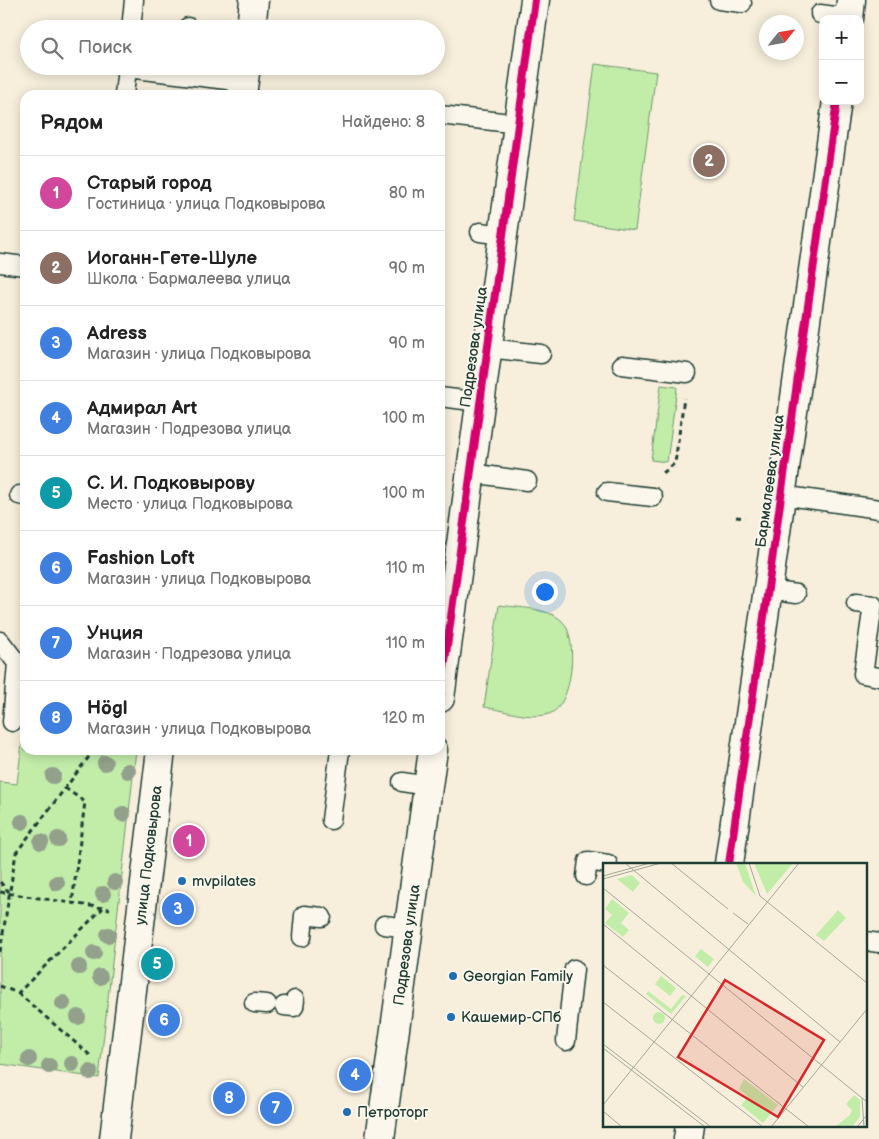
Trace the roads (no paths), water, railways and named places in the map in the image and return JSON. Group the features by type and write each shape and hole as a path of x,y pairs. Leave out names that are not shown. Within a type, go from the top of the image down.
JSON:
{"street":[{"path":"252,20 254,0"},
{"name":"Подрезова улица","path":"445,620 470,473 488,348 491,233 518,124 535,0"},
{"name":"Бармалеева улица","path":"729,863 836,105"},
{"name":"улица Подковырова","path":"114,1139 160,755"},
{"name":"Подрезова улица","path":"380,1139 396,926 415,784 430,755"},
{"path":"688,1139 690,1126"}],"lane":[{"path":"132,20 134,0"},
{"path":"720,0 742,3"},
{"path":"820,14 850,12"},
{"path":"125,90 126,75"},
{"path":"194,75 244,81"},
{"path":"445,115 518,124"},
{"path":"0,263 20,265"},
{"path":"488,348 541,354"},
{"path":"622,365 687,373"},
{"path":"445,398 480,402"},
{"path":"470,473 527,481"},
{"path":"607,492 653,497"},
{"path":"781,495 879,509"},
{"path":"768,590 796,594"},
{"path":"856,603 873,605 862,674 879,677"},
{"path":"0,641 17,663 12,722"},
{"path":"331,820 343,775 341,755"},
{"path":"586,876 588,861 603,863"},
{"path":"302,937 304,915 322,918"},
{"path":"866,941 879,943"},
{"path":"566,1041 574,969"}],"place":[{"name":"Иоганн-Гете-Шуле","path":"709,161"},
{"name":"Старый город","path":"189,841"},
{"name":"mvpilates","path":"182,881"},
{"name":"Аdress","path":"178,909"},
{"name":"С. И. Подковырову","path":"157,964"},
{"name":"Georgian Family","path":"453,976"},
{"name":"Кашемир-СПб","path":"451,1017"},
{"name":"Fashion Loft","path":"164,1020"},
{"name":"Адмирал Art","path":"355,1075"},
{"name":"Högl","path":"229,1098"},
{"name":"Унция","path":"276,1108"},
{"name":"Петроторг","path":"347,1112"}]}
